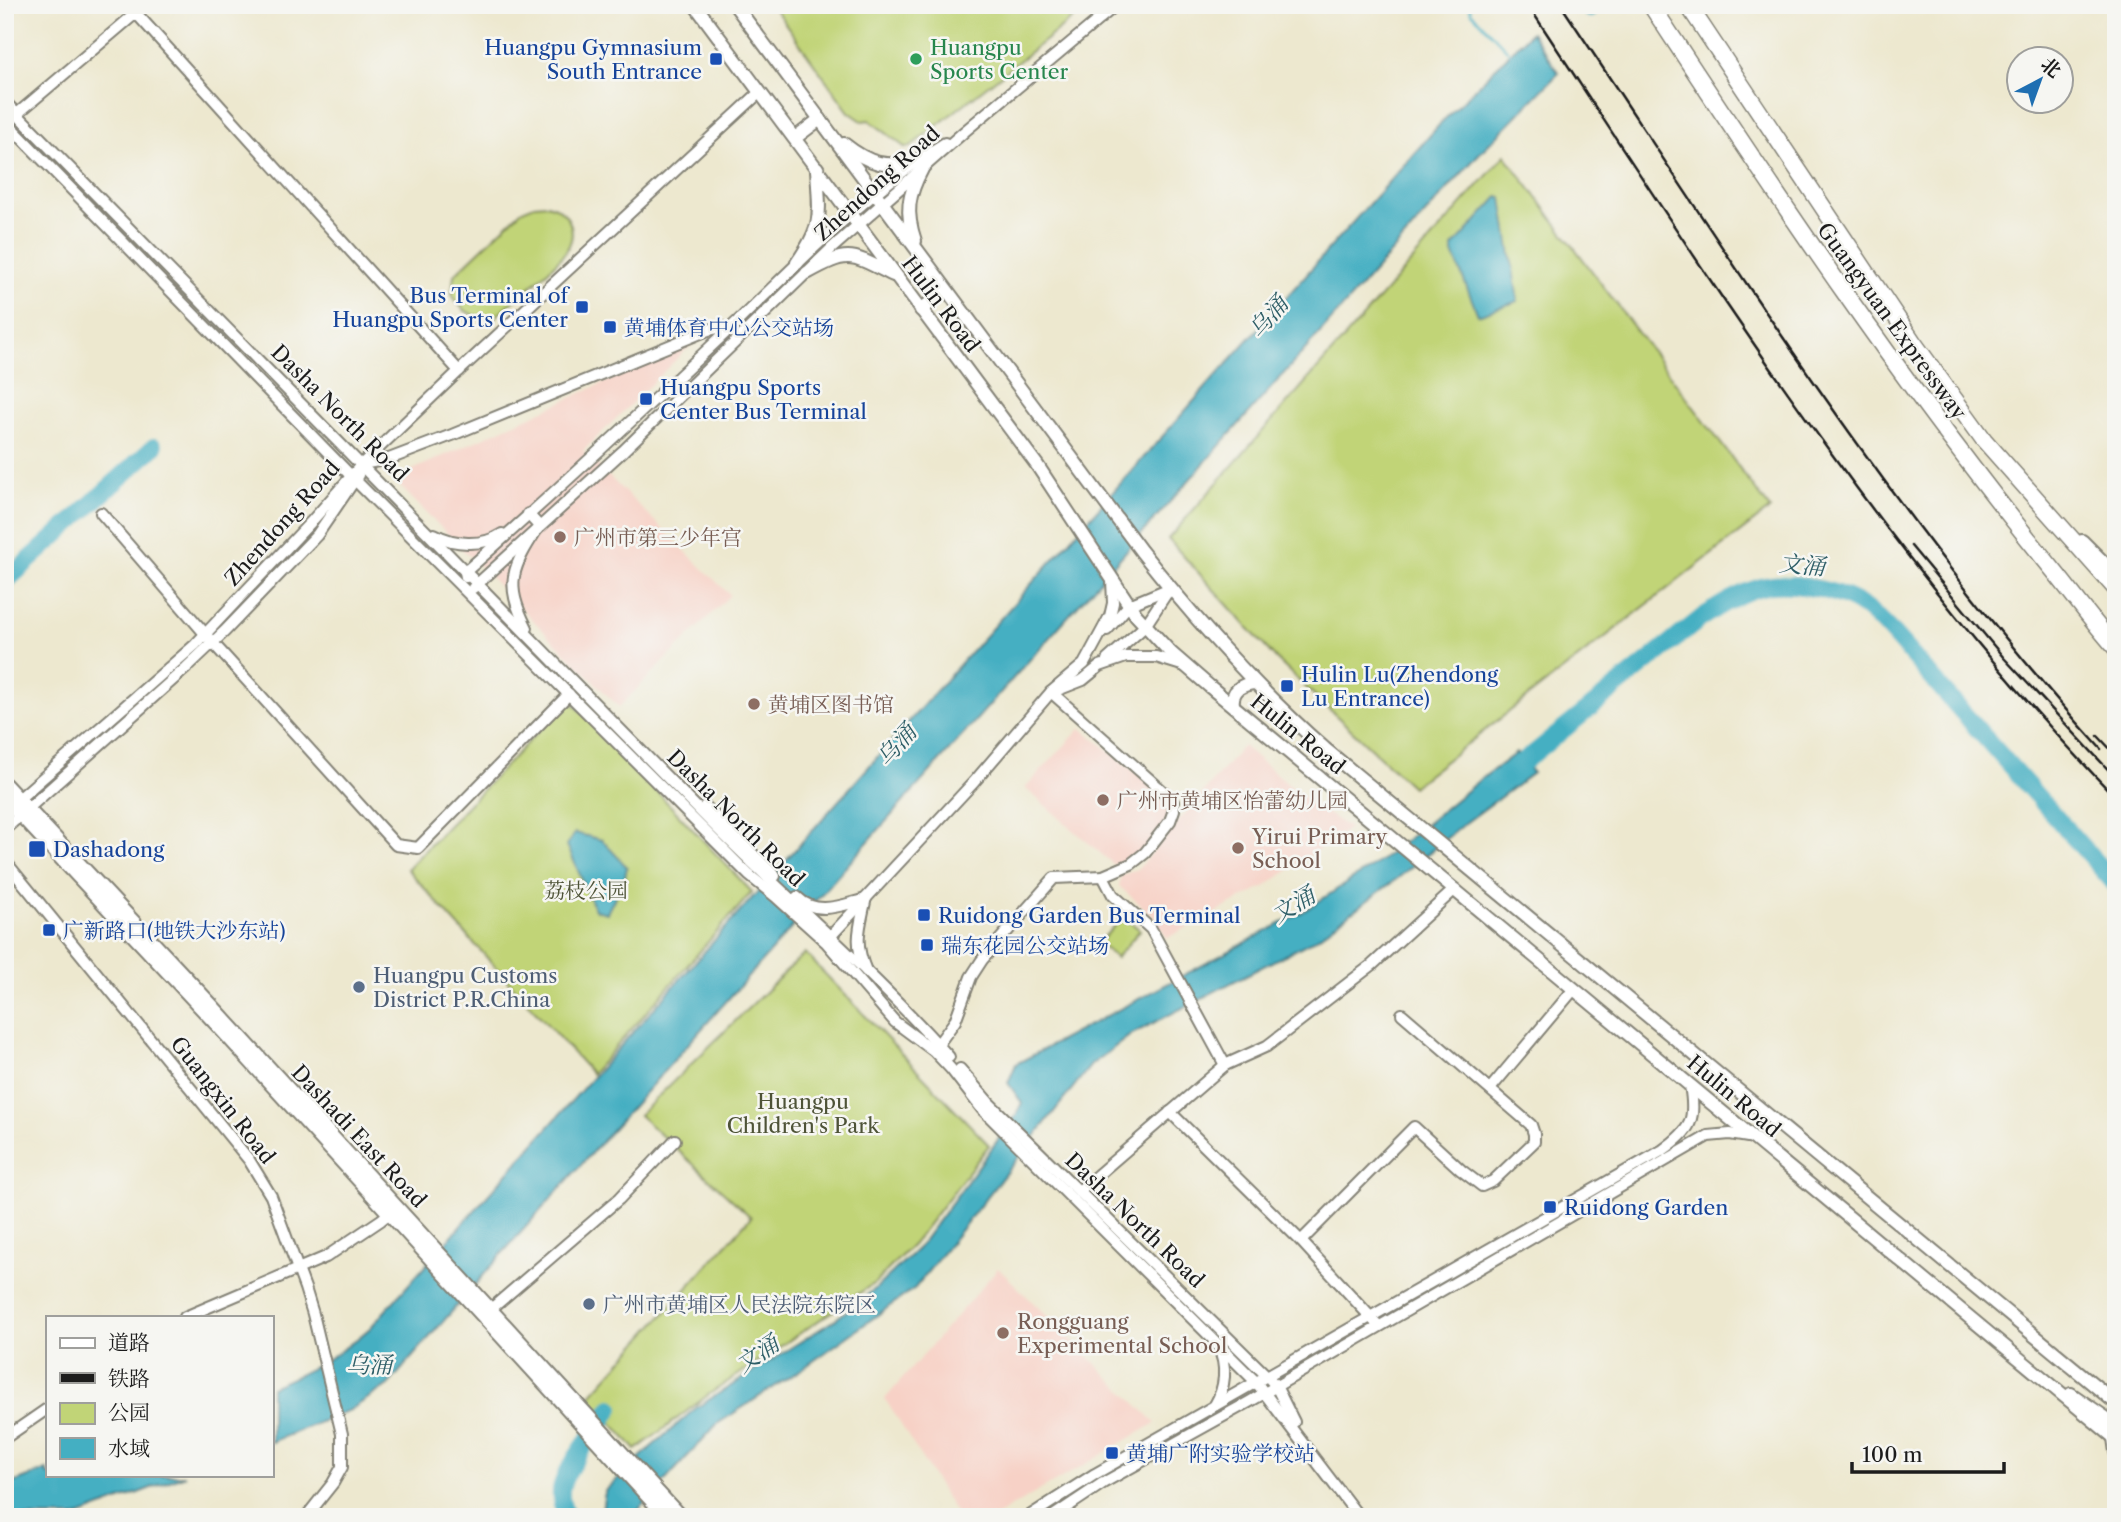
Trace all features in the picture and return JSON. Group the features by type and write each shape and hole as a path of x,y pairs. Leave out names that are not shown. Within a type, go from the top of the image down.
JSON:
{"highway":[{"name":"Guangyuan Expressway","path":"1651,5 1795,221 1888,352 1989,491 2116,648"},
{"name":"Guangyuan Expressway","path":"1688,5 1913,342 1984,440 2116,589"}],"main road":[{"name":"Hulin Road","path":"695,5 1037,465 1145,626 1188,667 1573,989 2051,1385 2115,1434"},
{"name":"Hulin Road","path":"735,5 1141,551 1255,682 1317,741 1458,860 2116,1403"},
{"path":"795,138 820,120"},
{"path":"831,134 861,158 873,163 920,165 912,189 909,214 910,227 920,254"},
{"path":"797,263 818,227 820,208 817,167"},
{"path":"807,273 843,256 870,263 897,278"},
{"path":"921,310 946,290"},
{"path":"2025,487 2116,575"},
{"path":"1233,705 1232,699 1237,690 1242,685 1255,682"},
{"name":"Dashadi East Road","path":"5,784 14,806 393,1210 662,1508 681,1517"},
{"name":"Dashadi East Road","path":"474,1298 491,1308 587,1424"},
{"path":"2115,1434 2116,1452"}],"street":[{"name":"Zhendong Road","path":"465,572 728,331 850,213 878,199 965,131 1116,5"},
{"path":"17,114 136,13 459,371"},
{"path":"362,464 760,92"},
{"name":"Dasha North Road","path":"5,102 668,777 694,795 811,924"},
{"name":"Dasha North Road","path":"5,121 354,478 749,875 811,924 869,976 936,1048 966,1075 1048,1170 1256,1382 1305,1443"},
{"name":"Zhendong Road","path":"468,592 623,451 859,225 878,199"},
{"path":"362,464 389,459 452,436 698,333 718,327 728,331"},
{"name":"Zhendong Road","path":"5,828 14,806 159,678 209,638 317,535 362,464"},
{"path":"101,513 209,638 396,845 418,848 569,694"},
{"path":"528,514 539,526 518,563 512,587 518,611 532,636"},
{"path":"429,531 454,541 481,542 494,540 518,523"},
{"path":"465,572 468,592"},
{"path":"828,939 974,782 1051,692 1084,664 1110,616 1113,603 1112,580"},
{"path":"1096,643 1129,605 1170,587"},
{"path":"1051,692 1083,680 1100,666 1145,626 1170,587"},
{"path":"1100,666 1115,659 1143,656 1188,667"},
{"path":"936,1048 955,1021 971,977 982,960 1054,878 1104,876 1131,864 1145,853 1170,821 1174,810 1173,802 1051,692"},
{"name":"Guangxin Road","path":"5,861 249,1160 271,1196 313,1314 342,1434 342,1467 306,1517"},
{"path":"767,873 811,908 829,909 866,899"},
{"path":"1104,876 1113,895 1151,929 1225,1065"},
{"path":"1079,1191 1225,1065 1267,1046 1381,958 1455,889"},
{"path":"866,899 857,940 858,950 869,976"},
{"name":"Dasha North Road","path":"828,939 895,1022 936,1048 977,1104 1048,1170 1079,1191 1268,1377 1276,1386 1305,1443"},
{"path":"1490,1089 1573,989"},
{"path":"1301,1241 1414,1127 1482,1186 1493,1181 1530,1147 1534,1134 1531,1125 1402,1014"},
{"path":"1028,1517 1095,1474 1663,1150 1679,1137 1691,1121 1694,1108 1690,1085"},
{"path":"1170,1112 1301,1241 1372,1317 1378,1328"},
{"path":"1052,1517 1103,1483 1265,1393 1708,1136 1730,1134 1755,1139"},
{"path":"491,1308 619,1199 675,1140"},
{"path":"187,1316 271,1278 326,1257 393,1210"},
{"path":"1213,1408 1222,1394 1225,1369 1222,1354 1215,1342"},
{"path":"5,1438 46,1410"},
{"path":"1305,1443 1359,1517"}],"shaded area":[{"name":"广州市第三少年宫","path":"695,341 583,451 730,595 619,707 393,479"},
{"name":"广州市黄埔区怡蕾幼儿园","path":"1081,728 1161,793 1171,807 1165,826 1141,855 1125,865 1114,865 1025,788"},
{"name":"Yirui Primary School","path":"1243,746 1302,796 1349,828 1266,886 1167,938 1153,916 1119,886 1121,876 1139,868"},
{"name":"Rongguang Experimental School","path":"998,1268 1156,1423 994,1517 958,1517 885,1399"}],"green space":[{"name":"Huangpu Sports Center","path":"772,5 1090,5 906,148 869,120 862,121 849,112"},
{"path":"1505,155 1770,509 1412,787 1278,661 1168,539"},
{"path":"547,204 566,216 572,229 570,243 560,259 494,318 474,315 464,309 452,294 454,275 522,210"},
{"name":"荔枝公园","path":"569,699 752,892 592,1074 407,869"},
{"path":"1123,916 1140,930 1116,958 1099,943"},
{"name":"Huangpu Children's Park","path":"805,953 989,1145 913,1244 876,1282 708,1395 636,1450 589,1397 751,1217 639,1115"}],"water":[{"name":"乌涌","path":"1531,32 1559,73 1478,155 388,1385 350,1410 273,1441 273,1386 323,1362 370,1328 1441,123"},
{"path":"1498,197 1502,198 1518,301 1478,315 1453,247"},
{"path":"1516,753 1533,773 1314,940 1132,1034 1091,1065 915,1288 805,1367 717,1424 632,1517 601,1517 605,1491 696,1408 836,1319 875,1289 918,1248 1017,1114 1022,1103 1008,1083 1016,1064 1301,913 1383,859"},
{"path":"575,833 602,840 627,867 625,877 607,913 595,910 567,845"},
{"path":"46,1470 46,1476 182,1476 76,1517 5,1517 5,1486"}],"waterway":[{"path":"1469,5 1471,12 1512,55"},
{"name":"乌涌","path":"1587,5 1590,9"},
{"path":"5,582 154,447"},
{"name":"文涌","path":"1506,776 1704,616 1730,600 1769,586 1812,588 1854,601 1885,625 2116,885"},
{"path":"567,1517 561,1497 563,1482 611,1408"}],"railway":[{"path":"1528,5 1733,314 1877,515 2032,707 2116,798"},
{"path":"1561,5 1752,292 1884,481 2025,662 2101,749"},
{"path":"1911,546 2004,658 2116,778"},
{"path":"2098,736 2116,755"}],"place":[{"name":"Huangpu Gymnasium South Entrance","path":"716,59"},
{"name":"Huangpu Sports Center","path":"916,59"},
{"name":"Bus Terminal of Huangpu Sports Center","path":"582,307"},
{"name":"黄埔体育中心公交站场","path":"610,327"},
{"name":"Huangpu Sports Center Bus Terminal","path":"646,399"},
{"name":"广州市第三少年宫","path":"560,537"},
{"name":"Hulin Lu(Zhendong Lu Entrance)","path":"1287,686"},
{"name":"黄埔区图书馆","path":"754,704"},
{"name":"广州市黄埔区怡蕾幼儿园","path":"1103,800"},
{"name":"Yirui Primary School","path":"1238,848"},
{"name":"Dashadong","path":"37,849"},
{"name":"Ruidong Garden Bus Terminal","path":"924,915"},
{"name":"广新路口(地铁大沙东站)","path":"49,930"},
{"name":"瑞东花园公交站场","path":"927,945"},
{"name":"Huangpu Customs District P.R.China","path":"359,987"},
{"name":"Ruidong Garden","path":"1550,1207"},
{"name":"广州市黄埔区人民法院东院区","path":"589,1304"},
{"name":"Rongguang Experimental School","path":"1003,1333"},
{"name":"黄埔广附实验学校站","path":"1112,1453"}]}
